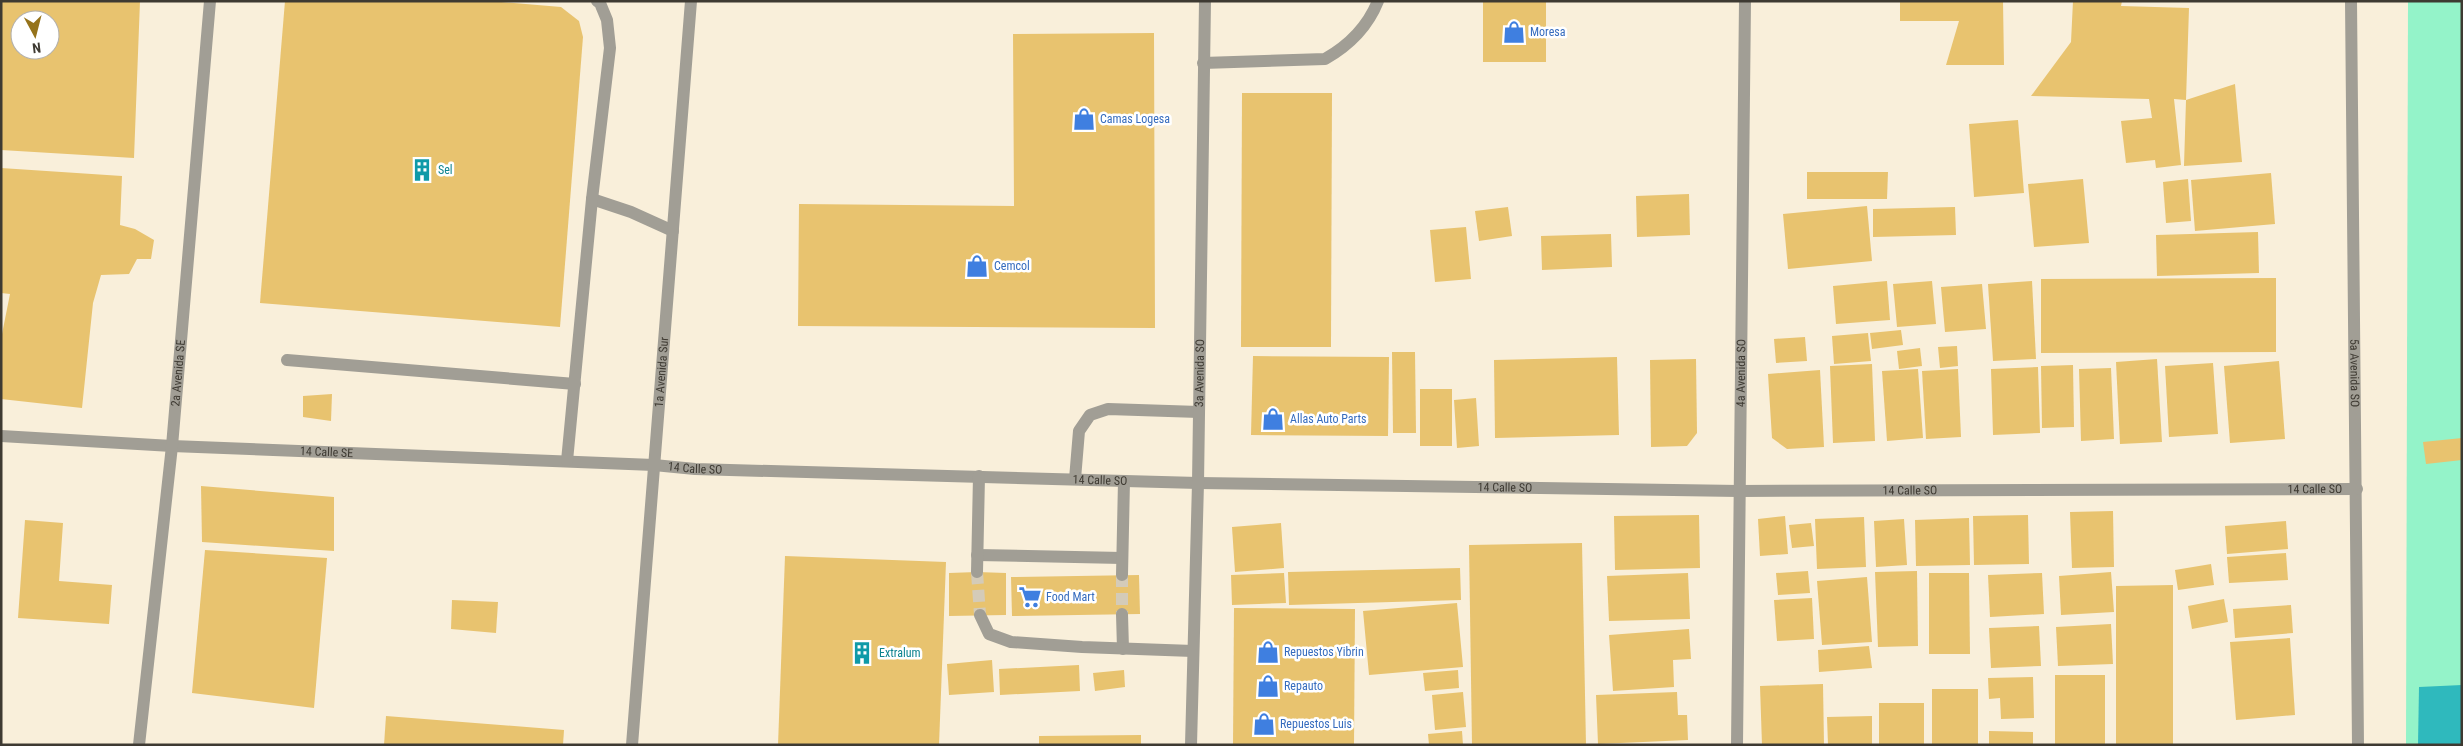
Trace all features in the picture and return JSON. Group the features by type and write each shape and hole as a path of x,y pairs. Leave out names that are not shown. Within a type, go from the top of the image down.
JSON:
{"street":[{"name":"2a Avenida SE","path":"140,745 172,446 210,1"},
{"path":"567,461 592,199 610,48 607,20 600,3 597,1"},
{"name":"1a Avenida Sur","path":"632,745 691,1"},
{"name":"3a Avenida SO","path":"1191,745 1198,483 1205,1"},
{"path":"1204,63 1325,59 1341,50 1372,18 1378,1"},
{"name":"4a Avenida SO","path":"1736,745 1745,1"},
{"name":"5a Avenida SO","path":"2351,1 2358,745"},
{"path":"592,199 631,212 673,231"},
{"path":"287,360 575,384"},
{"path":"1075,479 1079,431 1090,415 1108,409 1199,412"},
{"name":"14 Calle SE","path":"1,436 172,446 654,465"},
{"name":"14 Calle SO","path":"654,465 705,469 1198,483 1739,491 2357,489"},
{"path":"977,572 979,476"},
{"path":"1122,576 1124,481"},
{"path":"978,555 1122,558"},
{"path":"1122,614 1123,649"},
{"path":"980,615 989,634 1011,642 1193,651"}],"green space":[{"path":"2408,1 2462,1 2462,745 2406,745"}],"water":[{"path":"2462,685 2462,745 2418,745 2419,687"}],"building":[{"path":"1,1 140,1 134,158 1,150"},
{"name":"Sel","path":"285,1 490,1 561,7 579,21 583,37 560,327 260,303"},
{"name":"Moresa","path":"1483,1 1546,1 1546,62 1483,62"},
{"path":"1900,1 2003,1 2004,65 1946,65 1959,21 1900,21"},
{"path":"2073,1 2122,1 2121,6 2189,8 2186,100 2174,99 2181,165 2156,168 2155,160 2126,163 2121,121 2152,118 2149,99 2031,96 2071,42"},
{"name":"Cemcol","path":"1154,33 1155,328 798,326 799,204 1014,206 1013,34"},
{"path":"2235,84 2242,162 2184,166 2186,100"},
{"path":"1242,93 1332,93 1331,347 1241,347"},
{"path":"2018,120 2024,193 1974,197 1969,124"},
{"path":"1,168 122,176 120,225 135,229 154,240 151,259 137,259 129,274 101,275 93,303 82,408 1,399 1,339 10,294 1,293"},
{"path":"1807,172 1888,172 1887,199 1807,199"},
{"path":"2271,173 2275,224 2195,231 2191,180"},
{"path":"2083,179 2089,243 2034,247 2028,184"},
{"path":"2188,179 2191,221 2166,223 2163,182"},
{"path":"1689,194 1690,235 1637,237 1636,196"},
{"path":"1867,206 1872,261 1788,269 1783,214"},
{"path":"1508,207 1512,236 1479,241 1475,211"},
{"path":"1955,207 1956,235 1873,237 1873,209"},
{"path":"1466,227 1471,279 1435,282 1430,230"},
{"path":"2258,232 2259,273 2157,276 2156,235"},
{"path":"1611,234 1612,267 1542,270 1541,236"},
{"path":"2276,278 2276,352 2041,353 2041,279"},
{"path":"1887,281 1890,320 1836,324 1833,286"},
{"path":"1932,281 1936,324 1897,327 1893,284"},
{"path":"2032,281 2036,359 1993,361 1988,284"},
{"path":"1982,284 1986,329 1945,332 1941,287"},
{"path":"1901,330 1903,345 1872,349 1870,333"},
{"path":"1868,333 1871,361 1834,364 1832,336"},
{"path":"1805,337 1807,361 1776,363 1774,339"},
{"path":"1957,346 1958,366 1940,368 1938,347"},
{"path":"1920,348 1922,366 1899,369 1897,351"},
{"path":"1392,352 1415,352 1416,433 1393,433"},
{"path":"1253,356 1389,357 1388,436 1251,435"},
{"path":"1617,357 1619,435 1495,438 1494,360"},
{"path":"1696,359 1697,433 1687,446 1651,447 1650,360"},
{"path":"2157,359 2162,442 2120,444 2116,362"},
{"path":"2279,361 2285,439 2230,443 2224,366"},
{"path":"2213,363 2218,434 2169,437 2165,366"},
{"path":"1872,364 1875,441 1833,443 1830,366"},
{"path":"2073,365 2074,427 2042,428 2041,366"},
{"path":"2038,367 2040,433 1993,435 1991,369"},
{"path":"2111,368 2114,439 2081,441 2079,369"},
{"path":"1918,369 1923,438 1887,441 1882,371"},
{"path":"1958,369 1961,437 1926,439 1922,371"},
{"path":"1820,370 1824,447 1787,449 1772,438 1768,374"},
{"path":"1420,389 1452,389 1452,446 1420,446"},
{"path":"332,394 331,421 303,417 303,396"},
{"path":"1476,398 1479,446 1457,448 1454,400"},
{"path":"2462,438 2462,460 2426,464 2423,442"},
{"path":"201,486 334,497 334,551 202,542"},
{"path":"2113,511 2114,567 2072,568 2070,512"},
{"path":"1699,515 1700,568 1615,570 1614,516"},
{"path":"2028,515 2029,564 1974,565 1973,516"},
{"path":"1785,516 1788,554 1760,556 1758,519"},
{"path":"1864,517 1866,567 1817,569 1815,519"},
{"path":"1969,518 1970,565 1916,566 1915,520"},
{"path":"1904,519 1907,565 1876,567 1874,521"},
{"path":"25,520 63,523 59,581 112,585 109,624 18,618"},
{"path":"2286,521 2288,549 2227,554 2225,526"},
{"path":"1281,523 1284,568 1235,572 1232,527"},
{"path":"1811,523 1814,546 1792,548 1789,525"},
{"path":"1582,543 1586,745 1472,745 1469,545"},
{"path":"205,550 327,558 314,708 192,693"},
{"path":"2286,553 2288,580 2229,583 2227,557"},
{"name":"Extralum","path":"785,556 946,562 939,745 778,745"},
{"path":"2211,564 2214,585 2178,590 2175,570"},
{"path":"1460,568 1461,600 1289,605 1288,572"},
{"path":"1808,571 1810,593 1778,595 1776,573"},
{"path":"1917,571 1918,646 1878,647 1875,572"},
{"path":"2111,572 2114,612 2061,615 2059,576"},
{"path":"949,573 1006,573 1006,615 949,616"},
{"path":"1284,573 1286,603 1232,605 1231,575"},
{"path":"1688,573 1690,619 1609,621 1607,576"},
{"path":"1929,573 1969,573 1970,654 1929,654"},
{"path":"2042,573 2044,614 1990,617 1988,575"},
{"path":"1139,575 1140,614 1012,616 1011,577"},
{"path":"1867,577 1872,642 1822,645 1817,581"},
{"path":"2173,585 2173,745 2116,745 2116,586"},
{"path":"1812,598 1814,639 1777,641 1774,600"},
{"path":"2224,599 2228,622 2192,629 2188,606"},
{"path":"452,600 498,602 496,633 451,629"},
{"path":"1457,603 1463,667 1369,675 1363,611"},
{"path":"2291,605 2293,633 2235,638 2233,609"},
{"path":"1234,608 1355,609 1354,745 1233,745"},
{"path":"2111,624 2113,664 2058,666 2056,627"},
{"path":"2039,626 2041,666 1991,668 1989,628"},
{"path":"1689,629 1691,659 1673,660 1674,687 1613,691 1609,635"},
{"path":"2290,638 2295,715 2236,720 2230,642"},
{"path":"1869,646 1872,668 1819,672 1818,650"},
{"path":"992,660 994,692 949,695 947,664"},
{"path":"1079,665 1080,691 1000,695 999,669"},
{"path":"1124,670 1125,687 1095,691 1093,673"},
{"path":"1458,670 1459,688 1425,691 1423,673"},
{"path":"2055,675 2105,675 2105,745 2055,745"},
{"path":"2033,677 2034,718 2001,719 2000,698 1989,699 1988,678"},
{"path":"1823,684 1824,745 1762,745 1760,686"},
{"path":"1932,689 1978,689 1978,745 1932,745"},
{"path":"1463,692 1466,727 1435,730 1432,695"},
{"path":"1677,692 1678,715 1687,715 1688,740 1598,744 1596,695"},
{"path":"1879,703 1924,703 1924,745 1879,745"},
{"path":"386,716 564,730 563,745 384,745"},
{"path":"1872,716 1872,745 1828,745 1827,717"},
{"path":"1462,731 1463,745 1429,745 1428,734"},
{"path":"1989,731 2033,732 2033,745 1989,745"},
{"path":"1141,735 1141,745 1039,745 1039,736"}],"tunnel":[{"path":"977,572 980,615"},
{"path":"1122,575 1122,614"}],"place":[{"name":"Moresa","path":"1514,32"},
{"name":"Camas Logesa","path":"1084,119"},
{"name":"Sel","path":"422,170"},
{"name":"Cemcol","path":"977,266"},
{"name":"Allas Auto Parts","path":"1273,419"},
{"name":"Food Mart","path":"1030,597"},
{"name":"Repuestos Yibrin","path":"1268,652"},
{"name":"Extralum","path":"862,653"},
{"name":"Repauto","path":"1268,686"},
{"name":"Repuestos Luis","path":"1264,724"}]}
